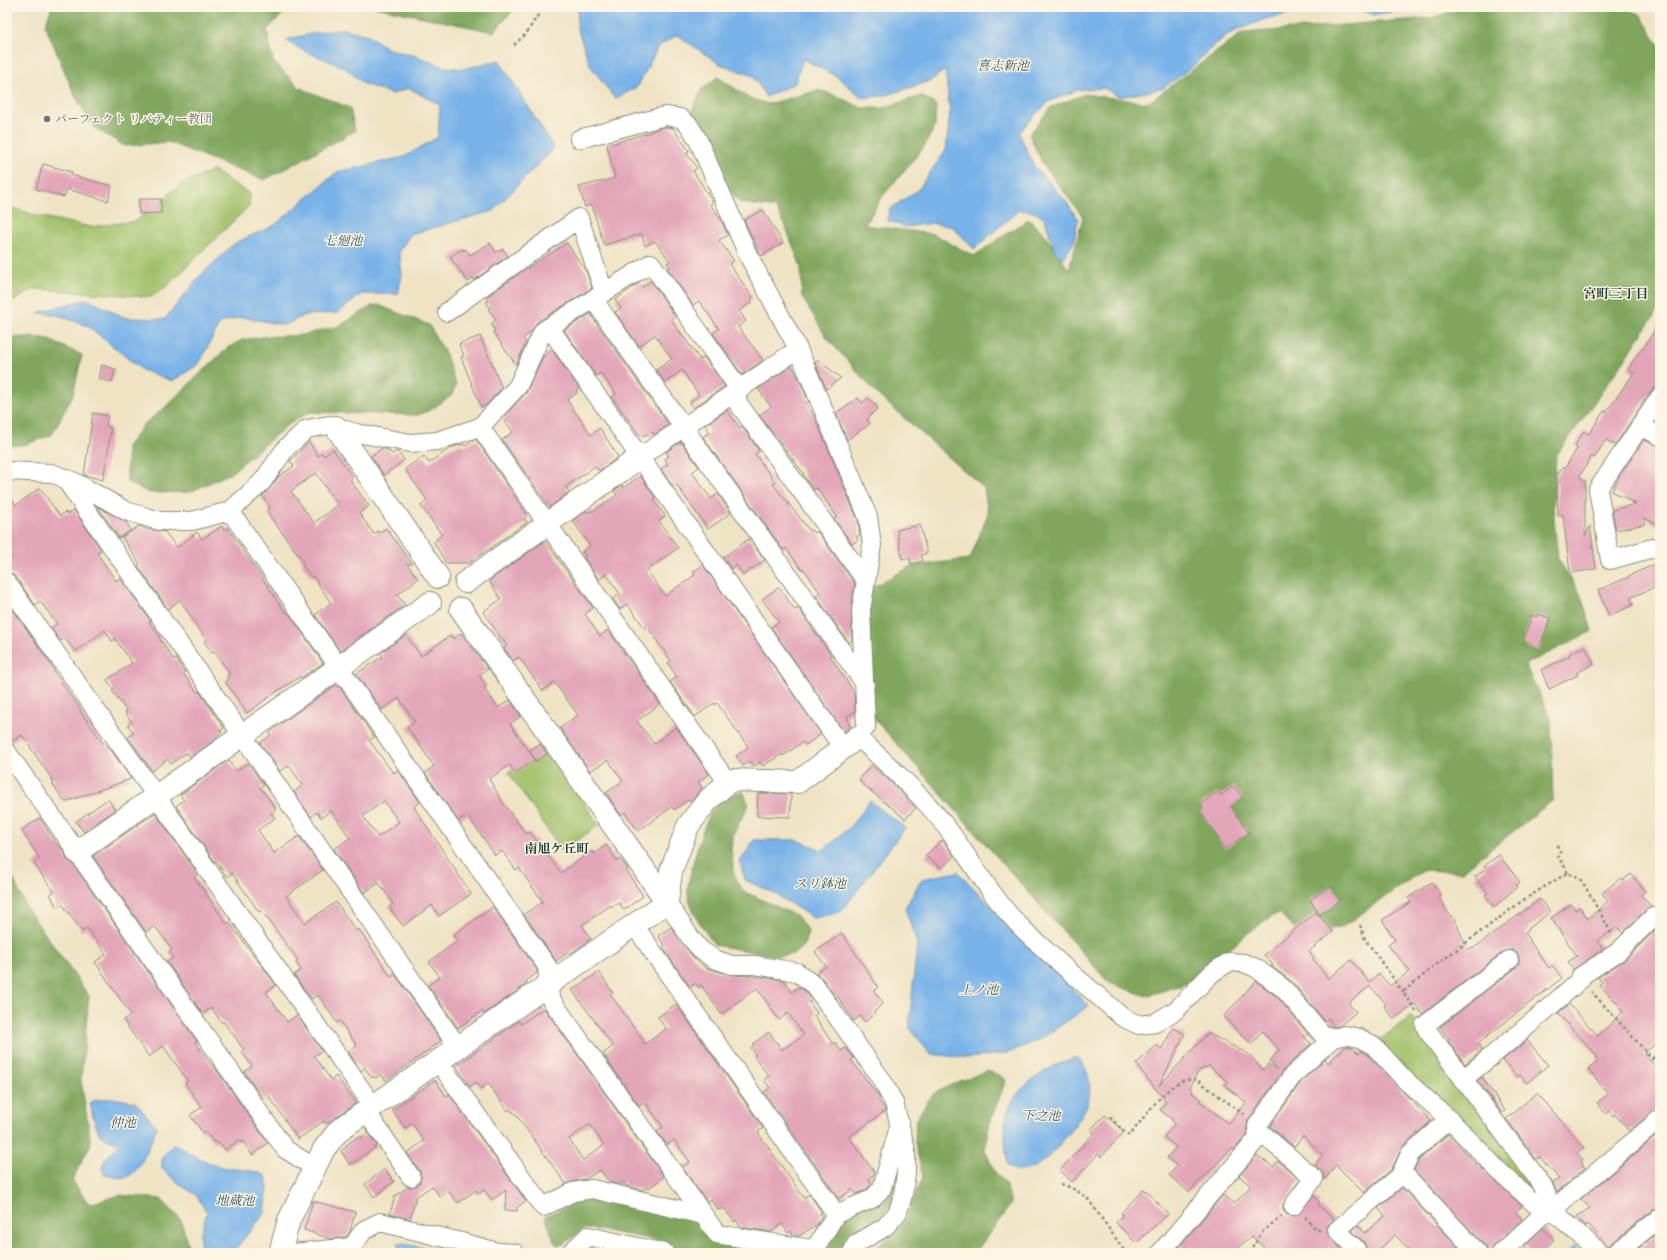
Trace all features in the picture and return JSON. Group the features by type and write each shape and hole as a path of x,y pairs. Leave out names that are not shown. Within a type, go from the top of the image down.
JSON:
{"street":[{"path":"280,1253 289,1220 324,1149 339,1130 667,902 671,871 688,826 708,800 731,780 798,782 851,743 866,727 861,610 872,544 868,517 798,350 748,255 698,140 689,125 680,118 665,116 579,139"},
{"path":"447,312 579,218 599,296 683,427 865,685"},
{"path":"7,471 51,473 75,482 126,511 160,521 192,521 230,511 262,482 286,448 306,429 329,425 356,433 411,443 437,440 480,427 518,386 543,331 651,263 735,383 738,403 866,581"},
{"path":"549,327 640,457 851,743 893,769 931,809 947,828 1000,902 1018,923 1122,1017 1139,1025 1154,1023 1176,1010 1212,973 1229,962 1244,963 1256,968 1284,989 1322,1034 1333,1038"},
{"path":"466,582 640,457 798,350"},
{"path":"1660,397 1598,489 1610,560 1660,546"},
{"path":"1640,426 1660,436"},
{"path":"336,427 438,577"},
{"path":"480,427 728,783"},
{"path":"65,478 458,1047"},
{"path":"230,511 547,966 550,998 717,1234 811,1249 818,1244 836,1214 872,1199 882,1188 900,1124"},
{"path":"453,575 461,577 466,582 468,596 466,603 461,609 454,612 445,612 437,609 430,603 430,588 438,577 453,575"},
{"path":"7,583 156,797 369,1109 411,1177"},
{"path":"77,852 430,603"},
{"path":"461,609 690,937 701,950 714,959 732,965 755,965 797,972 815,986 882,1080 894,1103 906,1150 906,1172 903,1195 898,1212 885,1227 856,1244 852,1253"},
{"path":"7,752 285,1149 315,1168"},
{"path":"1462,1079 1503,1048 1581,979 1581,976 1618,952 1652,917"},
{"path":"634,925 836,1214"},
{"path":"1509,960 1476,979 1425,1025 1462,1079 1543,1186 1552,1210"},
{"path":"1160,1253 1258,1138 1257,1128 1293,1075 1333,1038 1345,1035 1359,1038 1373,1045 1406,1080 1449,1119 1498,1170 1537,1206 1552,1210 1600,1253"},
{"path":"438,1061 543,1207 573,1192 592,1189 703,1215"},
{"path":"1352,1253 1356,1249 1337,1230 1400,1176 1410,1154 1449,1119"},
{"path":"1501,1253 1539,1218 1552,1210 1660,1119"},
{"path":"1257,1128 1314,1178 1293,1206"},
{"path":"1402,1172 1478,1253"},
{"path":"1616,1253 1660,1218"},
{"path":"293,1253 352,1247 364,1230 380,1222 497,1252 515,1253"},
{"path":"570,1253 588,1236 665,1253"}],"path":[{"path":"514,45 526,34 543,7"},
{"path":"1557,845 1561,854 1558,857 1567,870 1567,873"},
{"path":"1567,873 1582,881 1611,929 1618,952"},
{"path":"1403,992 1432,968 1522,900 1567,873"},
{"path":"1360,924 1365,939 1425,1025"},
{"path":"1581,979 1660,1067"},
{"path":"1653,1058 1660,1051"},
{"path":"1110,1117 1126,1134 1130,1135 1162,1097 1176,1085 1183,1081 1198,1080 1253,1120 1257,1128"},
{"path":"1061,1184 1068,1186 1088,1199 1126,1253"},
{"path":"1249,1253 1262,1231 1293,1206 1317,1230 1337,1230"}],"green space":[{"path":"52,7 290,7 267,30 273,61 300,88 350,108 355,131 264,180 168,142 125,146 94,128 75,96 45,25"},
{"path":"375,7 513,7 513,10 494,32"},
{"path":"1465,7 1619,7 1640,14 1660,47 1660,307 1556,456 1553,509 1558,559 1580,593 1592,631 1525,665 1551,718 1553,800 1462,872 1423,870 1341,928 1296,931 1280,913 1271,916 1243,937 1195,981 1146,996 1109,983 870,714 867,590 912,566 970,559 988,514 984,488 878,395 827,338 802,297 801,267 787,230 776,208 740,203 718,176 690,115 702,89 718,77 749,98 768,104 819,90 839,97 862,108 882,108 922,96 936,105 935,126 924,147 882,197 865,225 933,234 974,256 1028,219 1044,233 1069,270 1083,217 1043,164 1029,135 1050,108 1085,94 1148,103 1242,33 1431,18"},
{"path":"213,170 250,194 249,206 165,288 151,297 34,289 7,305 7,206 34,215 90,227 136,221 180,185"},
{"path":"378,305 429,325 446,355 456,385 451,396 430,410 418,415 310,412 291,422 231,473 190,492 150,493 127,482 127,447 144,424 163,409 227,348 242,340 262,337 303,335 339,326 372,306"},
{"path":"7,338 45,338 82,355 73,395 52,435 24,445 7,446"},
{"path":"545,748 599,825 562,851 508,772"},
{"path":"743,791 749,805 734,833 731,848 734,875 743,891 797,916 808,931 804,945 794,954 774,956 715,945 698,921 692,908 688,894 690,876 701,835 710,813 720,801"},
{"path":"7,865 26,907 89,996 81,1080 91,1144 72,1180 89,1204 120,1195 161,1199 181,1220 190,1253 7,1253"},
{"path":"1411,1016 1534,1181 1528,1191 1377,1042"},
{"path":"987,1071 999,1075 1006,1080 990,1122 985,1150 993,1169 1006,1185 1011,1204 975,1253 870,1253 903,1223 923,1177 915,1143 916,1119 933,1094 955,1083"},
{"path":"894,1173 898,1177 891,1205 878,1223 847,1253 819,1253 844,1219"},
{"path":"581,1201 603,1201 687,1216 781,1253 683,1253 655,1240 595,1229 584,1229 564,1244 557,1245 554,1241 545,1216"}],"water":[{"name":"喜志新池","path":"578,7 1319,7 1265,19 1228,34 1191,68 1162,89 1119,97 1104,88 1078,90 1050,101 1033,117 1019,133 1034,166 1065,200 1078,219 1074,242 1063,259 1055,251 1044,217 1031,211 1019,210 974,249 953,227 932,223 906,227 887,220 890,209 918,190 946,150 950,112 945,70 930,81 887,95 863,98 836,76 803,59 795,83 766,97 753,76 720,64 677,35 658,47 638,86 615,99 590,65 577,28"},
{"path":"1352,7 1412,7 1375,15"},
{"name":"七廻池","path":"343,29 368,35 388,49 416,56 444,67 463,69 499,60 554,148 493,211 411,234 399,251 402,275 398,294 362,294 338,313 305,315 285,325 242,317 220,323 199,364 172,381 142,370 88,326 58,315 37,313 86,299 126,318 165,319 200,276 235,243 275,225 337,172 404,157 438,137 440,105 409,88 392,94 364,84 344,67 302,50 286,40 314,33"},
{"name":"スリ鉢池","path":"870,801 905,828 841,912 813,918 772,892 745,880 740,862 754,840 796,840 823,850 850,827"},
{"name":"上ノ池","path":"958,872 1089,1006 1042,1038 1008,1053 969,1058 930,1054 909,1027 917,943 905,908 922,879"},
{"name":"下之池","path":"1077,1057 1087,1071 1090,1090 1088,1102 1082,1115 1052,1154 1041,1163 1023,1171 1011,1168 1008,1166 1005,1131 1006,1117 1012,1102 1027,1084 1036,1077 1067,1060"},
{"name":"仲池","path":"112,1098 135,1102 157,1127 146,1154 138,1168 129,1176 114,1177 105,1175 102,1169 105,1159 119,1145 100,1135 94,1121 90,1103 95,1100"},
{"name":"地蔵池","path":"174,1144 209,1163 222,1167 253,1171 266,1176 268,1188 265,1213 232,1253 200,1253 200,1235 207,1212 196,1195 182,1186 162,1169 162,1157"},
{"path":"399,1243 442,1251 444,1253 395,1253"}],"building":[{"path":"666,127 673,128 689,151 686,153 697,168 693,171 713,202 710,204 721,220 728,235 719,240 734,261 729,264 753,298 750,300 752,302 739,311 746,321 738,327 763,360 742,375 713,333 719,329 699,301 693,305 668,269 670,267 667,263 670,261 655,241 645,246 642,234 604,245 592,205 585,207 579,187 615,178 607,145"},
{"path":"43,164 72,172 71,175 112,186 108,201 67,189 64,197 36,189"},
{"path":"139,199 161,199 161,213 139,214"},
{"path":"763,210 783,243 761,256 744,220"},
{"path":"490,243 496,252 503,249 508,256 474,280 473,278 468,282 450,257 462,249 463,251 466,249 470,255"},
{"path":"567,243 587,273 592,288 537,322 531,332 523,338 526,342 516,365 493,332 495,331 491,324 496,320 488,309 490,308 486,302 489,301 486,297"},
{"path":"651,281 675,316 671,319 700,360 704,357 725,386 693,408 690,402 699,395 682,370 665,383 656,370 672,359 655,335 639,346 615,312 621,308 615,300 639,283 642,287"},
{"path":"590,314 669,425 654,435 653,432 648,436 646,434 641,437 612,397 616,394 601,373 596,376 564,330"},
{"path":"1660,322 1660,387 1651,391 1615,445 1606,440 1594,458 1592,456 1579,477 1585,481 1585,536 1590,526 1596,569 1570,573 1563,515 1558,515 1557,482 1554,480 1563,467 1565,468 1578,447 1575,445 1584,431 1589,434 1604,411 1606,412 1634,373 1628,369"},
{"path":"480,336 502,388 486,405 481,407 461,357 464,356 459,344"},
{"path":"552,350 579,388 576,391 577,393 567,400 591,435 600,428 618,457 599,471 595,466 566,487 569,492 550,507 502,440 513,432 503,418 526,393 543,357"},
{"path":"818,360 841,378 826,389 815,362"},
{"path":"102,365 115,369 112,382 99,379"},
{"path":"792,366 809,402 806,404 814,416 858,520 860,535 856,537 858,540 852,544 834,519 837,517 817,488 814,490 803,475 804,474 759,415 771,407 758,389"},
{"path":"858,398 862,403 868,398 878,408 867,419 870,424 847,440 836,413"},
{"path":"727,410 740,428 742,426 759,451 755,454 775,482 773,484 810,531 811,530 814,533 817,531 855,584 851,610 852,640 849,643 816,596 820,593 804,569 802,570 786,548 783,550 703,437 710,432 705,425"},
{"path":"93,413 108,416 106,426 110,427 111,431 103,480 84,475"},
{"path":"476,439 527,515 524,518 527,522 469,563 446,563 434,542 442,535 421,506 427,500 405,469 424,456 429,463 450,448 463,444 465,446"},
{"path":"1644,440 1660,446 1660,526 1644,518 1646,524 1616,530 1612,510 1636,504 1612,491 1620,475"},
{"path":"309,442 318,456 322,453 324,456 333,449 353,477 350,480 369,506 359,513 374,534 378,531 379,533 386,528 412,564 407,564 418,579 397,595 405,605 340,651 315,615 331,603 313,576 311,577 301,563 303,561 268,514 270,513 268,510 270,508 262,496 278,477 294,466 290,461","holes":["316,473 338,505 314,523 291,491"]},
{"path":"681,442 699,467 692,472 711,499 718,494 731,513 708,529 676,484 673,487 661,469 668,464 665,459 669,456 666,452"},
{"path":"382,448 388,450 392,454 397,451 404,460 384,475 371,456"},
{"path":"640,476 656,499 654,500 665,516 659,521 678,548 647,570 665,596 695,575 693,572 703,565 821,734 806,745 803,742 783,756 782,754 763,766 760,762 754,766 750,761 743,766 736,756 748,747 717,703 715,705 714,703 695,717 670,682 677,677 668,663 671,661 649,629 647,631 627,604 620,609 613,599 620,594 606,574 599,580 584,557 586,556 582,552 590,546 573,521 586,511 588,513 591,510 592,512 617,495 614,491 622,485 623,488"},
{"path":"40,488 60,516 65,512 67,514 74,510 101,550 97,553 116,581 120,578 151,621 149,622 174,660 176,659 185,672 183,673 197,692 199,691 224,728 220,731 221,733 216,736 218,738 190,757 187,752 171,764 168,759 152,771 128,737 134,733 128,725 132,722 125,713 127,711 112,691 114,690 107,680 132,663 115,639 112,641 105,630 75,652 65,638 60,641 51,628 57,624 40,601 35,605 16,577 7,573 7,563 13,558 7,549 7,492 16,505"},
{"path":"97,506 126,522 131,530 119,538"},
{"path":"920,525 927,553 921,555 923,561 911,564 909,557 902,559 897,530"},
{"path":"139,526 165,532 178,547 197,532 202,539 222,526 224,530 227,527 286,613 288,612 323,663 301,678 300,677 279,690 247,713 225,681 229,678 227,675 230,673 214,651 212,653 204,641 206,640 180,600 168,609 138,566 140,564 122,537"},
{"path":"749,539 765,560 743,575 736,565 731,569 723,557"},
{"path":"545,541 593,608 585,614 600,636 608,630 660,704 637,721 654,744 676,727 709,774 698,782 702,788 690,802 688,800 674,810 672,807 638,831 625,812 621,815 606,793 623,781 608,760 590,771 560,728 578,715 554,682 543,691 519,657 513,661 504,648 507,646 483,612 501,599 489,581"},
{"path":"1660,562 1660,585 1630,598 1633,605 1609,616 1598,590"},
{"path":"779,587 795,610 798,608 831,655 830,656 854,692 855,711 847,716 850,727 844,732 771,627 779,622 762,599"},
{"path":"7,601 54,669 53,670 81,710 80,711 100,739 110,751 111,750 131,779 65,802 52,783 54,782 22,735 11,742 7,742"},
{"path":"1538,614 1550,618 1539,651 1522,644 1532,615 1537,617"},
{"path":"461,633 488,669 479,675 487,686 484,688 498,708 510,700 521,716 510,724 535,760 515,773 510,765 489,779 502,801 526,834 530,832 561,873 592,851 594,854 606,845 617,861 620,859 628,869 626,870 643,896 624,910 619,903 612,907 611,905 582,925 591,939 570,954 569,952 556,961 524,914 543,902 519,868 516,870 502,851 495,855 467,815 458,821 425,773 434,766 407,727 415,722 399,698 382,710 356,674 383,656 380,653 406,635 421,656 451,635 453,639"},
{"path":"1585,646 1594,664 1576,673 1578,675 1549,689 1541,670 1570,656 1569,654"},
{"path":"336,685 338,687 339,686 374,737 369,740 393,773 398,770 420,802 414,807 471,894 439,916 432,905 403,926 389,907 393,904 379,883 364,893 334,849 350,838 331,810 321,818 317,812 311,817 294,792 303,785 289,766 280,771 260,743 271,735 269,733","holes":["384,801 399,822 378,837 363,816"]},
{"path":"540,744 547,754 536,761 529,751"},
{"path":"228,760 236,771 248,763 264,785 260,787 276,809 271,813 275,818 258,830 274,853 299,836 323,870 286,896 305,923 336,902 356,931 359,929 391,977 395,974 441,1041 386,1081 381,1074 376,1078 374,1076 372,1078 365,1068 361,1071 348,1052 357,1046 340,1021 337,1023 318,995 311,999 294,975 301,970 296,962 298,960 261,910 259,912 232,873 227,877 216,861 215,862 176,806 184,800 180,795"},
{"path":"871,765 886,777 916,808 905,819 860,782 861,781 859,780"},
{"path":"1234,786 1243,798 1231,807 1249,833 1225,849 1200,811 1203,808 1200,805 1218,792 1221,795"},
{"path":"758,793 791,794 790,817 757,816"},
{"path":"108,799 115,810 84,832 76,822"},
{"path":"155,813 198,874 194,877 226,923 229,922 276,985 266,992 287,1022 297,1015 322,1051 314,1056 331,1080 336,1076 356,1103 326,1124 324,1121 298,1139 268,1095 263,1099 244,1072 252,1066 242,1052 244,1050 224,1022 222,1023 211,1008 203,1014 167,962 173,958 169,952 172,950 155,926 146,932 93,856"},
{"path":"40,818 57,845 58,844 65,853 67,859 72,863 197,1041 195,1042 268,1143 252,1155 243,1141 241,1143 239,1140 225,1150 220,1143 218,1144 216,1141 213,1142 205,1131 203,1133 190,1115 202,1107 185,1083 188,1081 163,1046 149,1057 123,1020 131,1015 95,962 106,954 87,928 82,931 62,904 57,908 50,894 54,892 34,864 40,859 21,830"},
{"path":"942,840 954,856 942,868 925,856"},
{"path":"1499,855 1520,882 1516,885 1517,887 1494,907 1485,895 1488,893 1475,877 1486,868 1484,866"},
{"path":"1631,874 1645,891 1641,895 1652,907 1646,910 1623,933 1617,927 1597,941 1603,949 1573,970 1568,962 1577,956 1551,918 1571,904 1575,910 1580,907 1588,919 1608,901 1602,893 1621,878 1623,880"},
{"path":"1432,882 1440,894 1438,896 1451,917 1453,916 1468,950 1472,947 1474,948 1540,899 1550,912 1525,933 1549,968 1552,965 1562,978 1478,1043 1482,1050 1465,1064 1448,1041 1450,1040 1440,1027 1516,968 1519,964 1519,959 1518,954 1513,950 1503,952 1422,1014 1415,1004 1394,1019 1384,1006 1386,1004 1370,986 1348,1003 1356,1012 1339,1026 1334,1027 1328,1018 1325,1021 1292,982 1271,966 1273,965 1264,955 1316,912 1333,932 1309,951 1328,979 1351,960 1369,982 1379,974 1390,986 1410,971 1388,945 1395,940 1382,920 1411,902 1408,898"},
{"path":"1332,886 1341,900 1320,915 1310,900"},
{"path":"493,907 537,970 537,973 526,981 527,984 484,1014 482,1011 458,1028 428,985 440,977 429,962 457,941 453,935"},
{"path":"1660,925 1660,1040 1644,1053 1660,1072 1660,1109 1653,1111 1629,1131 1615,1114 1613,1116 1610,1111 1606,1114 1597,1103 1608,1094 1588,1069 1598,1060 1596,1057 1597,1056 1558,1013 1569,1004 1598,1036 1623,1012 1620,1008 1621,1007 1599,985 1602,983 1598,977 1625,960"},
{"path":"671,927 693,957 706,968 732,975 784,980 792,992 799,987 807,993 812,1000 809,1002 817,1013 814,1016 833,1044 835,1042 841,1051 846,1048 854,1058 851,1060 880,1098 878,1100 885,1109 885,1111 849,1137 875,1173 869,1179 872,1184 866,1190 856,1194 852,1189 839,1199 764,1092 770,1088 764,1080 769,1076 754,1056 756,1055 751,1048 754,1045 753,1044 769,1032 782,1050 804,1035 788,1013 779,1020 757,988 721,1014 701,985 698,987 696,983 690,987 663,948 665,946 658,936"},
{"path":"842,933 878,987 874,991 883,1003 874,1012 875,1014 865,1022 860,1016 854,1021 838,997 836,998 824,980 816,973 826,966 815,952"},
{"path":"599,972 613,993 611,995 645,1044 666,1029 658,1017 676,1004 763,1128 758,1132 761,1137 804,1198 809,1194 822,1212 820,1213 822,1216 818,1224 799,1236 793,1236 791,1231 788,1233 782,1224 771,1232 740,1227 736,1220 734,1222 724,1208 718,1210 710,1199 707,1202 682,1167 690,1162 674,1140 667,1145 657,1131 663,1127 645,1102 639,1106 603,1054 613,1046 572,990"},
{"path":"1256,981 1277,997 1308,1034 1304,1037 1311,1044 1284,1069 1248,1120 1247,1135 1234,1150 1232,1148 1189,1192 1169,1175 1177,1166 1167,1158 1176,1147 1164,1137 1175,1124 1172,1121 1173,1120 1160,1110 1166,1102 1136,1064 1157,1045 1161,1050 1173,1028 1185,1034 1159,1086 1208,1033 1250,1055 1263,1070 1268,1064 1278,1070 1270,1061 1279,1050 1262,1031 1252,1044 1223,1017","holes":["1209,1066 1228,1082 1225,1086 1246,1102 1229,1124 1199,1101 1200,1099 1192,1093 1193,1091 1190,1088 1198,1071"]},
{"path":"544,1008 664,1177 649,1188 648,1187 643,1190 626,1186 623,1182 620,1185 609,1182 600,1170 586,1179 581,1179 566,1184 514,1112 510,1109 508,1111 488,1083 481,1089 476,1082 470,1087 456,1066 519,1021 521,1024","holes":["590,1124 604,1145 583,1160 569,1139"]},
{"path":"1527,1040 1548,1065 1527,1083 1520,1075 1517,1077 1503,1060"},
{"path":"1346,1046 1353,1048 1359,1054 1362,1051 1367,1054 1431,1121 1403,1146 1391,1170 1364,1193 1336,1165 1324,1180 1324,1174 1315,1165 1323,1155 1303,1136 1294,1147 1270,1126 1301,1082 1325,1059 1328,1063"},
{"path":"1482,1077 1505,1111 1502,1113 1478,1081"},
{"path":"435,1080 446,1096 449,1094 526,1201 517,1207 517,1211 505,1210 506,1190 492,1200 484,1190 478,1194 476,1190 458,1203 448,1191 440,1197 432,1186 416,1197 410,1219 390,1214 395,1196 408,1187 417,1186 420,1182 420,1171 407,1153 424,1141 412,1123 405,1128 392,1110"},
{"path":"1537,1093 1584,1147 1577,1153 1583,1160 1581,1162 1585,1168 1557,1192 1553,1183 1559,1179 1540,1157 1536,1159 1506,1119"},
{"path":"1105,1115 1124,1132 1101,1157 1098,1154 1072,1182 1060,1170 1094,1133 1090,1130"},
{"path":"368,1133 377,1146 350,1165 341,1151 347,1146 346,1145 359,1136 360,1139"},
{"path":"1660,1133 1660,1208 1653,1210 1608,1246 1588,1224 1586,1226 1577,1216 1590,1208 1581,1199"},
{"path":"1448,1134 1477,1165 1478,1164 1522,1206 1516,1212 1522,1219 1494,1245 1491,1253 1488,1253 1486,1246 1414,1170 1419,1160"},
{"path":"1257,1155 1273,1167 1278,1161 1300,1180 1283,1204 1283,1210 1286,1214 1291,1216 1297,1215 1313,1196 1320,1202 1318,1205 1334,1219 1327,1226 1327,1233 1341,1249 1337,1253 1269,1253 1252,1236 1233,1253 1174,1253 1223,1195 1234,1204 1251,1186 1239,1176"},
{"path":"385,1169 394,1182 374,1197 365,1184"},
{"path":"1402,1188 1464,1253 1412,1253 1395,1235 1375,1253 1365,1253 1366,1247 1364,1242 1352,1231 1358,1225 1365,1233 1385,1216 1378,1208"},
{"path":"1143,1190 1147,1191 1168,1214 1136,1243 1116,1223 1123,1215 1121,1213"},
{"path":"313,1201 355,1212 350,1232 346,1237 331,1239 304,1230"},
{"path":"1543,1228 1554,1240 1540,1253 1530,1253 1524,1246"},
{"path":"1660,1231 1660,1253 1637,1253 1635,1251"}],"waterway":[{"path":"1570,1253 1574,1248"}],"place":[{"name":"パーフェクト リバティー教団","path":"47,119"}],"district":[{"name":"宮町三丁目","path":"1616,293"},
{"name":"南旭ケ丘町","path":"557,848"}]}
